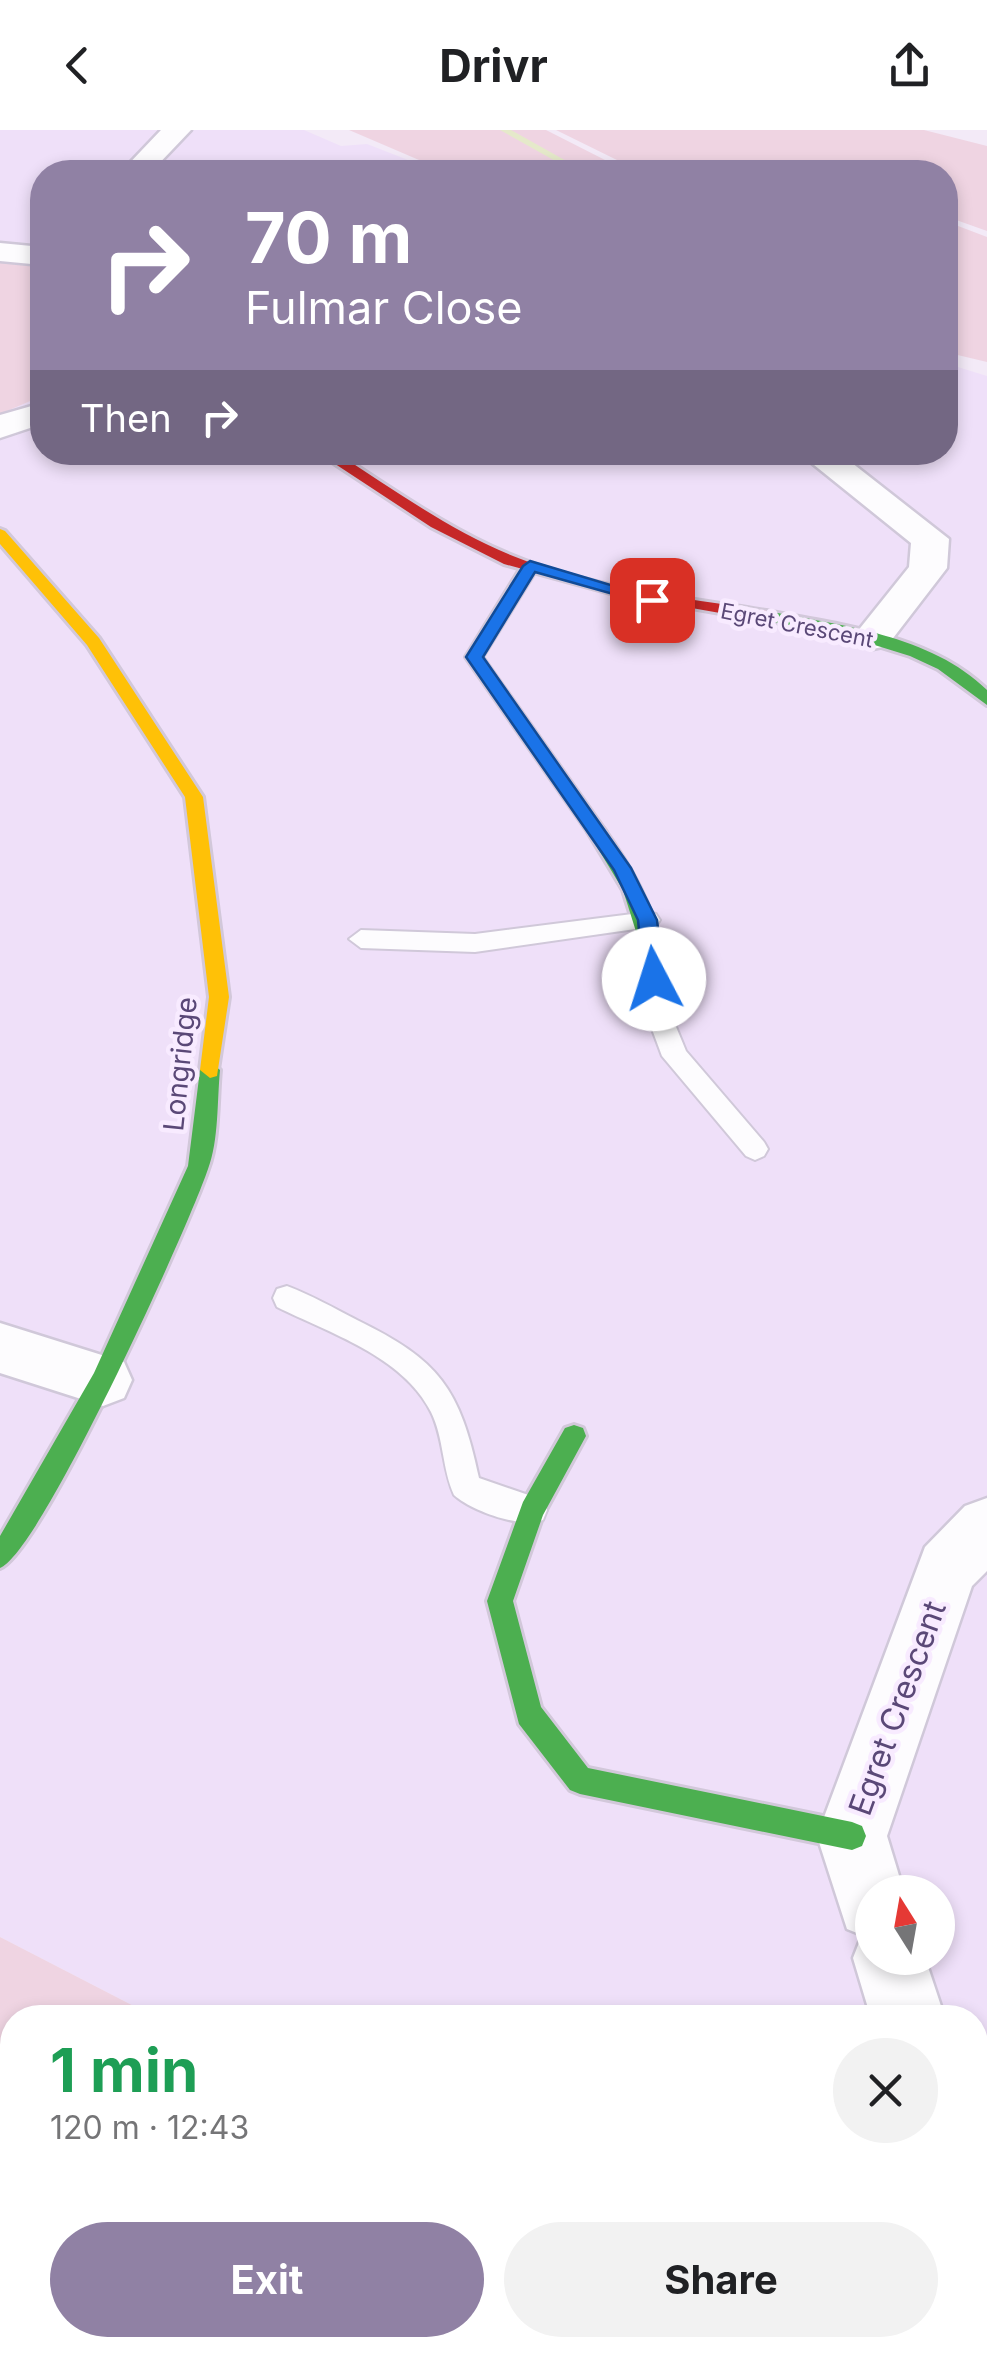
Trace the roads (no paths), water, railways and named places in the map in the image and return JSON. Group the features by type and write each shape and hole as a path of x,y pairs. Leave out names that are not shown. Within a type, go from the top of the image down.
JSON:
{"street":[{"path":"147,160 176,130"},
{"path":"0,252 30,255"},
{"path":"0,427 30,417"},
{"name":"Egret Crescent","path":"345,465 474,545 530,566 652,600 748,613 872,638 972,680 987,700"},
{"path":"834,465 930,539 928,568 872,638"},
{"name":"Longridge","path":"0,1556 21,1529 103,1380 199,1166 219,998 194,797 93,642 4,545"},
{"path":"530,566 474,657 622,868 648,920 652,954"},
{"path":"0,1348 103,1380"},
{"path":"574,1436 532,1510 500,1602 529,1714 580,1780 852,1836"},
{"name":"Egret Crescent","path":"863,1875 852,1836 947,1568 987,1527"},
{"path":"894,1975 904,2005"}],"lane":[{"path":"361,938 475,943 648,920"},
{"path":"652,954 655,1004 675,1056 754,1149"},
{"path":"288,1298 394,1352 441,1401 465,1485 474,1493 532,1510"}],"waterway":[{"path":"504,130 559,160"}]}
